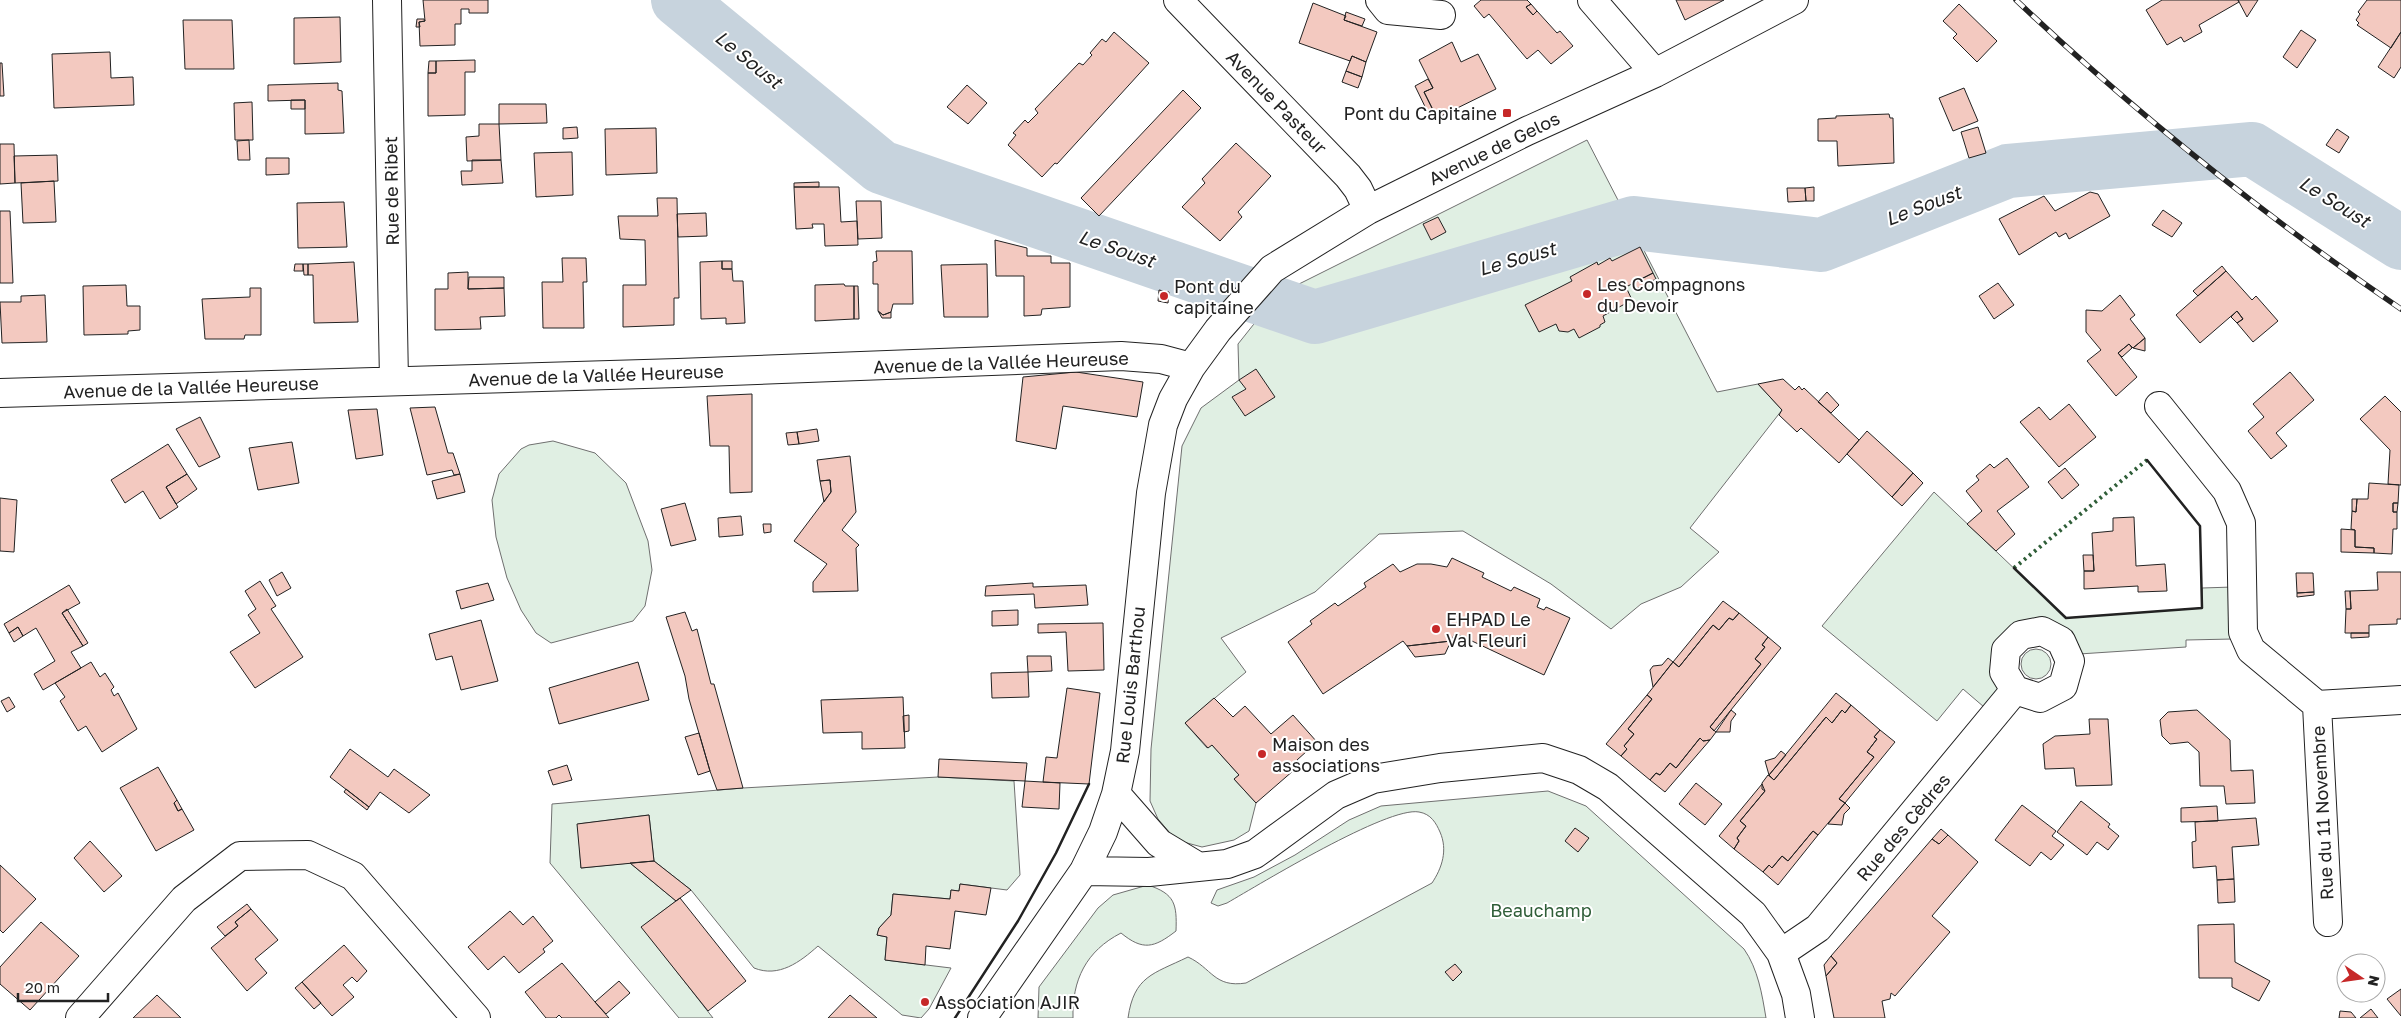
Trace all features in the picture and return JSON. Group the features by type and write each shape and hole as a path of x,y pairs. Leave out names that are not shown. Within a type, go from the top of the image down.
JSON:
{"street":[{"name":"Rue de Ribet","path":"387,0 394,381"},
{"name":"Avenue Pasteur","path":"1178,0 1348,176 1368,210"},
{"path":"1380,0 1388,10 1441,15"},
{"path":"1592,0 1655,73"},
{"name":"Avenue de Gelos","path":"1218,330 1272,269 1368,210 1527,130 1655,73 1794,0"},
{"name":"Rue Louis Barthou","path":"982,1018 1084,871 1103,832 1116,794 1125,751 1151,493 1163,425 1173,399 1191,367 1218,330"},
{"name":"Avenue de la Vallée Heureuse","path":"0,393 688,373 1121,356 1161,359 1191,367"},
{"name":"Rue du 11 Novembre","path":"2159,406 2227,491 2241,524 2243,632 2251,650 2317,705 2401,700"},
{"name":"Rue des Cèdres","path":"1781,953 1818,928 2016,690"},
{"name":"Rue du 11 Novembre","path":"2317,705 2328,922"},
{"path":"1084,871 1149,872 1227,864 1255,854 1336,795 1373,779 1440,768 1543,758 1579,770 1608,787 1753,914 1781,953 1796,994 1800,1018"},
{"path":"1116,794 1159,843 1199,868"},
{"path":"80,1018 184,898 240,856 308,855 353,876 476,1018"}],"green space":[{"path":"1587,140 1717,392 1758,384 1782,410 1690,528 1719,552 1681,587 1641,604 1611,629 1551,584 1463,531 1379,534 1315,592 1221,638 1246,672 1185,723 1207,748 1212,745 1239,775 1234,779 1256,803 1249,831 1234,840 1202,847 1176,840 1158,819 1150,801 1151,749 1182,446 1201,408 1239,380 1238,344 1277,295"},
{"path":"553,441 595,453 626,483 648,541 652,570 645,606 633,621 551,643 536,633 521,610 507,578 496,537 492,500 499,474 521,449 529,445"},
{"path":"1934,492 2066,618 2202,608 2202,588 2233,587 2233,639 2186,640 2186,647 2079,654 2020,623 2001,635 1993,650 1993,668 1999,690 1984,707 1963,689 1937,721 1822,626"},
{"path":"2036,649 2047,653 2051,664 2047,675 2036,679 2025,675 2021,664 2025,653"},
{"path":"938,777 1014,781 1020,875 1007,890 960,884 959,891 951,890 950,899 893,894 891,915 879,928 877,935 887,937 885,960 951,968 929,1009 921,1018 902,1015 818,946 804,958 789,967 772,971 754,968 691,890 654,861 649,815 578,824 581,868 630,863 676,901 642,927 713,1018 679,1018 550,863 552,804 743,788"},
{"name":"Beauchamp","path":"1548,791 1586,806 1744,949 1756,973 1766,1018 1128,1018 1135,993 1140,985 1155,973 1188,957 1220,980 1235,984 1246,983 1432,883 1443,859 1444,845 1435,822 1430,817 1419,812 1403,813 1353,833 1294,864 1227,903 1218,906 1211,903 1217,890 1254,877 1295,855 1349,820 1381,806"},
{"path":"1148,885 1164,892 1173,901 1176,914 1176,931 1155,944 1148,945 1136,943 1121,933 1109,940 1090,958 1084,968 1075,991 1073,1018 1038,1018 1039,987 1098,908 1113,895"}],"building":[{"path":"423,0 488,0 488,13 469,13 469,9 461,9 461,24 455,24 455,45 420,46 419,22 425,21"},
{"path":"1481,0 1527,0 1531,4 1526,7 1533,15 1537,11 1557,33 1560,31 1573,46 1551,64 1538,50 1527,59 1489,14 1484,18 1474,6"},
{"path":"1676,0 1724,0 1685,20"},
{"path":"2162,0 2238,0 2239,2 2199,25 2202,32 2184,42 2181,37 2167,45 2146,10"},
{"path":"2238,0 2258,0 2247,17"},
{"path":"2367,0 2401,0 2401,32 2391,48 2357,25 2359,23 2356,20 2360,14 2358,12"},
{"path":"1313,3 1346,16 1344,20 1377,32 1366,62 1352,56 1350,61 1299,43"},
{"path":"1531,4 1537,11 1533,15 1526,7"},
{"path":"1959,4 1997,41 1977,62 1953,38 1957,34 1943,21"},
{"path":"1346,12 1365,19 1362,26 1344,20"},
{"path":"340,17 341,62 294,64 294,18"},
{"path":"417,19 424,19 425,21 419,22 420,27 416,27"},
{"path":"183,20 232,20 234,69 185,69"},
{"path":"2301,30 2316,40 2297,68 2283,57"},
{"path":"1114,32 1149,63 1057,164 1055,163 1042,177 1008,145 1016,135 1013,133 1025,120 1028,123 1038,113 1035,109 1079,63 1083,65 1102,39 1106,42"},
{"path":"2401,32 2401,67 2394,78 2378,67"},
{"path":"1452,42 1461,62 1478,54 1496,89 1437,118 1424,92 1433,88 1419,60"},
{"path":"110,52 111,78 133,77 134,105 54,108 52,54"},
{"path":"1352,56 1366,62 1362,77 1346,71"},
{"path":"475,60 475,72 465,72 465,115 428,116 428,73 436,73 436,61"},
{"path":"429,61 436,61 436,73 428,73"},
{"path":"0,63 2,63 4,96 0,96"},
{"path":"1346,71 1362,77 1358,88 1342,82"},
{"path":"1428,79 1433,88 1424,92 1437,118 1432,121 1415,86"},
{"path":"338,83 338,90 342,91 344,133 305,134 305,100 268,101 268,85"},
{"path":"967,85 987,103 968,124 947,107"},
{"path":"1964,88 1978,121 1953,131 1939,98"},
{"path":"1183,90 1201,108 1099,216 1081,198"},
{"path":"291,100 305,100 305,109 291,109"},
{"path":"252,102 253,140 235,140 234,103"},
{"path":"499,104 546,104 547,123 499,124"},
{"path":"1889,114 1890,118 1893,118 1894,163 1838,166 1837,141 1818,141 1818,119 1836,118 1836,116"},
{"path":"479,124 499,124 501,160 467,161 466,137 479,136"},
{"path":"577,127 578,138 563,139 563,128"},
{"path":"1978,127 1986,153 1969,158 1961,132"},
{"path":"656,128 657,173 606,175 605,129"},
{"path":"2337,129 2349,137 2339,153 2326,145"},
{"path":"249,140 250,160 238,160 237,141"},
{"path":"1236,143 1271,176 1238,212 1242,217 1220,241 1182,207 1205,183 1202,179"},
{"path":"0,144 14,144 15,183 0,184"},
{"path":"572,152 573,195 536,197 534,153"},
{"path":"57,155 58,181 15,183 14,156"},
{"path":"266,158 289,158 289,174 266,175"},
{"path":"472,160 501,160 503,183 462,185 461,171 472,171"},
{"path":"54,181 56,222 23,223 21,183"},
{"path":"819,182 819,187 794,187 794,183"},
{"path":"794,187 839,187 841,222 857,221 858,245 825,246 824,224 812,224 813,228 796,229"},
{"path":"1814,187 1814,201 1806,201 1805,188"},
{"path":"1787,188 1805,188 1806,201 1788,202"},
{"path":"2090,192 2098,194 2110,216 2069,239 2066,233 2059,237 2056,232 2019,255 1999,219 2044,196 2055,211"},
{"path":"657,198 677,198 679,298 674,298 674,325 623,327 623,285 646,285 645,240 620,239 618,216 658,216"},
{"path":"856,201 881,201 882,238 858,239"},
{"path":"344,202 347,247 298,248 297,203"},
{"path":"2163,210 2182,223 2172,237 2152,225"},
{"path":"0,211 10,211 13,283 0,283"},
{"path":"706,213 707,236 678,237 677,214"},
{"path":"1438,217 1446,232 1431,240 1423,224"},
{"path":"995,240 1027,248 1027,256 1051,256 1051,263 1070,263 1070,307 1042,309 1041,315 1024,316 1024,276 996,276"},
{"name":"Les Compagnons du Devoir","path":"1640,247 1653,273 1626,287 1632,300 1603,316 1605,322 1600,327 1579,338 1574,329 1568,332 1559,331 1556,324 1539,332 1525,305 1572,281 1570,277 1597,262 1598,265 1610,258 1612,261"},
{"path":"876,251 912,251 913,304 893,304 891,312 883,315 878,311 878,284 873,284 873,262 877,261"},
{"path":"562,258 586,258 587,282 583,282 584,328 543,328 542,282 563,282"},
{"path":"722,261 732,261 732,269 722,269"},
{"path":"722,261 722,269 732,269 733,281 743,281 745,323 726,324 726,318 701,319 700,262"},
{"path":"354,262 358,322 314,323 313,275 308,275 308,264"},
{"path":"295,264 303,264 303,271 294,271"},
{"path":"303,264 308,264 308,275 304,275"},
{"path":"987,264 988,317 944,317 941,265"},
{"path":"2222,266 2226,271 2198,296 2193,291"},
{"path":"2226,271 2252,300 2256,296 2278,321 2253,342 2237,323 2243,319 2237,311 2200,343 2176,315"},
{"path":"468,272 468,289 504,288 505,316 480,317 481,329 435,330 435,289 448,289 448,273"},
{"path":"1653,273 1656,279 1636,289 1633,283"},
{"path":"469,277 504,277 504,288 468,289"},
{"path":"1998,283 2014,305 1994,319 1979,296"},
{"path":"844,284 845,286 854,286 854,319 815,321 815,285"},
{"path":"126,285 127,306 140,306 140,330 128,331 128,334 84,335 83,286"},
{"path":"854,286 858,286 859,319 854,319"},
{"path":"250,288 261,288 261,335 245,335 244,339 205,339 202,299 250,297"},
{"name":"Pont du capitaine","path":"1159,290 1169,292 1168,303 1158,301"},
{"path":"45,295 47,342 2,343 0,302 21,302 21,296"},
{"path":"2120,295 2135,315 2130,319 2145,338 2133,348 2129,344 2118,353 2137,377 2116,396 2087,361 2101,350 2086,332 2086,310 2102,311"},
{"path":"878,311 883,315 891,312 891,318 882,318"},
{"path":"2237,311 2243,319 2237,323 2231,317"},
{"path":"2145,338 2145,351 2133,348"},
{"path":"2129,344 2132,348 2122,357 2118,353"},
{"path":"1256,369 1275,397 1245,416 1232,397 1246,389 1239,380"},
{"path":"1076,372 1143,382 1137,417 1063,406 1056,449 1016,441 1023,377"},
{"path":"2290,372 2314,400 2276,433 2287,446 2271,459 2248,431 2264,417 2253,404"},
{"path":"1783,379 1795,390 1799,386 1802,390 1804,388 1859,440 1839,463 1801,428 1797,432 1779,415 1782,410 1758,384"},
{"path":"1827,392 1839,405 1831,413 1818,402"},
{"path":"752,394 752,492 730,493 729,446 710,446 707,396"},
{"path":"2385,396 2401,412 2401,485 2388,484 2390,450 2360,419"},
{"path":"2069,404 2096,437 2059,467 2020,422 2039,407 2050,420"},
{"path":"435,407 448,453 453,453 460,474 454,475 452,470 427,475 410,408"},
{"path":"377,409 383,455 356,459 348,410"},
{"path":"200,417 220,457 199,467 176,429"},
{"path":"817,429 819,441 799,444 797,432"},
{"path":"1867,431 1913,473 1892,497 1847,454"},
{"path":"797,432 799,444 788,445 786,433"},
{"path":"292,442 299,483 258,490 249,448"},
{"path":"168,444 187,474 166,487 178,507 160,519 143,491 125,503 111,480"},
{"path":"850,456 856,512 842,530 859,545 856,548 858,591 813,592 813,582 827,564 794,541 831,492 830,480 820,481 817,460"},
{"path":"2007,458 2029,487 1997,511 2015,534 1996,551 1967,524 1982,511 1966,491 1979,480 1976,476 1990,464 1994,468"},
{"path":"2065,468 2079,485 2062,499 2048,482"},
{"path":"1913,473 1923,483 1902,506 1892,497"},
{"path":"187,474 197,489 176,504 166,487"},
{"path":"460,474 465,492 437,499 432,481"},
{"path":"830,480 831,492 824,502 820,481"},
{"path":"2369,483 2399,485 2398,503 2393,503 2393,512 2397,512 2397,529 2393,529 2392,554 2374,553 2374,548 2355,547 2355,530 2351,529 2352,511 2356,512 2357,499 2368,499"},
{"path":"0,498 17,500 14,552 0,551"},
{"path":"2352,499 2357,499 2356,512 2352,511"},
{"path":"685,503 696,540 671,546 661,509"},
{"path":"2393,503 2398,503 2397,512 2393,512"},
{"path":"741,516 743,535 719,537 718,518"},
{"path":"2134,517 2136,566 2165,564 2167,591 2138,592 2138,586 2084,589 2084,571 2094,571 2092,533 2113,531 2113,518"},
{"path":"763,524 771,524 771,532 764,533"},
{"path":"2341,529 2355,530 2355,547 2374,548 2374,553 2341,552"},
{"path":"2083,555 2093,555 2094,571 2084,571"},
{"name":"EHPAD Le Val Fleuri","path":"1452,558 1484,573 1482,577 1511,591 1514,587 1540,599 1537,607 1544,610 1546,607 1570,618 1544,675 1455,633 1451,641 1407,646 1403,641 1323,694 1288,642 1312,624 1310,621 1335,603 1338,606 1366,587 1364,583 1393,564 1400,572 1417,564 1447,567"},
{"path":"282,572 291,588 277,596 269,580"},
{"path":"2377,572 2401,572 2401,619 2397,619 2397,624 2369,625 2369,633 2345,633 2346,609 2351,609 2350,591 2378,590"},
{"path":"2296,573 2313,573 2314,592 2297,593"},
{"path":"260,581 276,606 271,609 303,657 255,688 230,652 260,633 248,615 256,609 245,591"},
{"path":"488,583 494,600 461,609 456,591"},
{"path":"1033,583 1033,587 1086,585 1088,605 1035,608 1034,594 985,596 986,586"},
{"path":"69,585 80,603 62,613 83,646 71,652 81,668 43,690 34,674 55,661 36,628 23,636 18,627 9,633 4,624"},
{"path":"2345,591 2350,591 2351,609 2346,609"},
{"path":"2314,592 2314,595 2297,597 2297,593"},
{"path":"1723,601 1739,613 1733,620 1729,618 1719,630 1713,625 1679,667 1673,662"},
{"path":"67,609 88,643 83,646 62,613"},
{"path":"1018,610 1018,625 992,626 992,611"},
{"path":"685,612 692,631 697,629 711,684 714,684 743,788 717,790 710,771 689,699 685,676 666,617"},
{"path":"1739,613 1768,637 1762,645 1765,647 1755,659 1761,664 1710,727 1716,732 1710,740 1703,741 1700,738 1676,768 1670,763 1660,775 1656,773 1650,780 1621,756 1627,749 1624,746 1634,734 1628,729 1652,699 1647,695 1673,662 1679,667 1713,625 1719,630 1729,618 1733,620"},
{"path":"481,620 498,681 461,690 452,656 436,660 429,634"},
{"path":"1103,623 1104,670 1068,671 1066,632 1038,633 1038,624"},
{"path":"18,627 23,636 14,642 9,633"},
{"path":"2351,633 2369,633 2369,637 2351,638"},
{"path":"1768,637 1781,648 1714,731 1710,727 1761,664 1755,659 1765,647 1762,645"},
{"path":"1451,641 1445,654 1415,657 1407,646"},
{"path":"1027,656 1051,656 1052,671 1028,672"},
{"path":"1668,658 1673,662 1653,687 1650,670 1653,666 1662,665"},
{"path":"91,662 100,677 105,673 114,687 111,690 114,696 118,693 137,729 102,752 86,726 78,731 60,701 65,697 55,683"},
{"path":"638,662 649,700 559,724 549,688"},
{"path":"1028,672 1029,697 992,698 991,673"},
{"path":"1067,688 1100,693 1089,784 1043,782 1046,757 1057,758"},
{"path":"1836,693 1851,705 1845,713 1842,710 1832,723 1826,717 1774,780 1769,775"},
{"path":"1647,695 1652,699 1628,729 1634,734 1624,746 1627,749 1621,756 1606,744"},
{"path":"9,697 15,707 7,712 1,701"},
{"path":"903,697 905,748 862,749 862,732 823,733 821,700"},
{"name":"Maison des associations","path":"1214,698 1233,717 1245,706 1271,734 1293,715 1317,742 1297,760 1301,764 1256,803 1234,779 1239,775 1212,745 1208,748 1185,723"},
{"path":"1851,705 1880,730 1874,737 1877,739 1867,752 1874,757 1839,799 1845,803 1818,835 1813,831 1788,861 1782,856 1772,868 1769,865 1763,872 1734,849 1739,841 1737,838 1746,826 1740,821 1765,791 1762,789 1762,783 1768,775 1774,780 1826,717 1832,723 1842,710 1845,713"},
{"path":"1731,710 1736,714 1731,721 1730,732 1716,732"},
{"path":"2197,710 2230,740 2231,771 2253,770 2255,803 2226,804 2224,786 2200,786 2199,752 2188,742 2170,744 2162,736 2160,720 2168,712"},
{"path":"909,715 909,731 904,732 903,716"},
{"path":"2089,719 2108,719 2112,785 2076,786 2074,768 2045,769 2043,744 2055,736 2090,734"},
{"path":"1880,730 1895,742 1845,803 1839,799 1874,757 1867,752 1877,739 1874,737"},
{"path":"699,733 710,771 698,775 685,737"},
{"path":"1700,738 1703,741 1710,740 1665,792 1650,780 1656,773 1660,775 1670,763 1676,768"},
{"path":"350,749 388,777 394,769 430,795 409,813 380,792 369,807 330,777"},
{"path":"1781,751 1786,755 1769,775 1765,761 1775,758"},
{"path":"939,759 1027,763 1025,781 938,777"},
{"path":"567,765 572,780 553,785 548,771"},
{"path":"158,767 177,800 174,803 178,811 182,809 194,830 156,851 120,788"},
{"path":"1025,781 1060,783 1059,809 1022,807"},
{"path":"1696,783 1722,804 1705,825 1679,804"},
{"path":"1762,784 1765,791 1740,821 1746,826 1737,838 1739,841 1734,849 1719,836"},
{"path":"346,789 369,807 367,810 344,792"},
{"path":"177,800 182,809 178,811 174,803"},
{"path":"2081,801 2110,824 2108,827 2119,836 2108,850 2097,842 2087,855 2057,832"},
{"path":"1845,803 1850,808 1844,814 1842,825 1828,824"},
{"path":"2022,805 2056,831 2052,836 2064,845 2051,860 2041,852 2030,866 1995,840"},
{"path":"2217,806 2218,821 2181,822 2181,808"},
{"path":"649,815 654,861 581,868 577,824"},
{"path":"2256,818 2259,845 2232,847 2234,879 2217,880 2216,866 2193,868 2192,842 2196,841 2195,822"},
{"path":"1575,828 1589,838 1578,852 1565,841"},
{"path":"1941,829 1948,835 1939,844 1932,839"},
{"path":"1813,831 1818,835 1778,885 1763,872 1769,865 1772,868 1782,856 1788,861"},
{"path":"1948,835 1978,862 1932,916 1950,932 1895,996 1891,993 1890,999 1882,1001 1885,1018 1834,1018 1826,976 1837,963 1831,956 1932,839 1939,844"},
{"path":"90,841 122,876 104,892 74,858"},
{"path":"654,861 691,890 676,901 630,863"},
{"path":"0,865 36,899 3,933 0,930"},
{"path":"2234,879 2235,902 2218,903 2217,880"},
{"path":"960,884 991,888 986,915 955,911 950,949 926,946 925,965 885,960 887,937 877,935 879,928 891,915 893,894 950,899 951,890 959,891"},
{"path":"680,898 746,981 708,1011 641,927"},
{"path":"247,904 251,909 235,922 238,926 225,936 217,927"},
{"path":"251,909 278,940 255,959 267,973 247,991 211,948 238,926 235,922"},
{"path":"510,911 523,925 533,916 553,941 543,949 545,952 519,973 504,956 488,970 468,947"},
{"path":"41,922 79,956 30,1010 0,984 0,967"},
{"path":"2234,924 2235,962 2270,981 2259,1001 2232,987 2232,978 2199,978 2198,925"},
{"path":"344,945 367,971 357,982 352,977 343,985 354,997 332,1016 302,982"},
{"path":"1831,956 1837,963 1826,976 1824,965"},
{"path":"562,963 609,1018 562,1018 559,1015 556,1018 546,1018 525,992"},
{"path":"1455,964 1462,972 1453,981 1445,972"},
{"path":"619,981 630,993 606,1014 595,1002"},
{"path":"302,982 321,1003 314,1009 295,988"},
{"path":"2401,989 2401,1016 2387,999"},
{"path":"157,995 181,1018 133,1018"},
{"path":"850,995 877,1018 828,1018"},
{"path":"2371,1009 2378,1018 2360,1018"},
{"path":"2340,1011 2351,1012 2356,1018 2339,1018"}],"waterway":[{"name":"Le Soust","path":"678,0 881,167 1315,317 1634,223 1821,245 2008,171 2252,149 2401,243"}],"railway":[{"path":"2016,0 2107,83 2202,162 2350,274 2401,309"}],"hedge":[{"path":"2014,568 2147,460"}],"wall":[{"path":"2014,568 2066,618 2202,608 2200,526 2147,460"},
{"path":"955,1018 1018,921 1056,853 1089,784"}],"place":[{"name":"Pont du Capitaine","path":"1507,113"},
{"name":"Les Compagnons du Devoir","path":"1587,294"},
{"name":"Pont du capitaine","path":"1164,296"},
{"name":"EHPAD Le Val Fleuri","path":"1436,629"},
{"name":"Maison des associations","path":"1262,754"},
{"name":"Association AJIR","path":"925,1002"}]}
